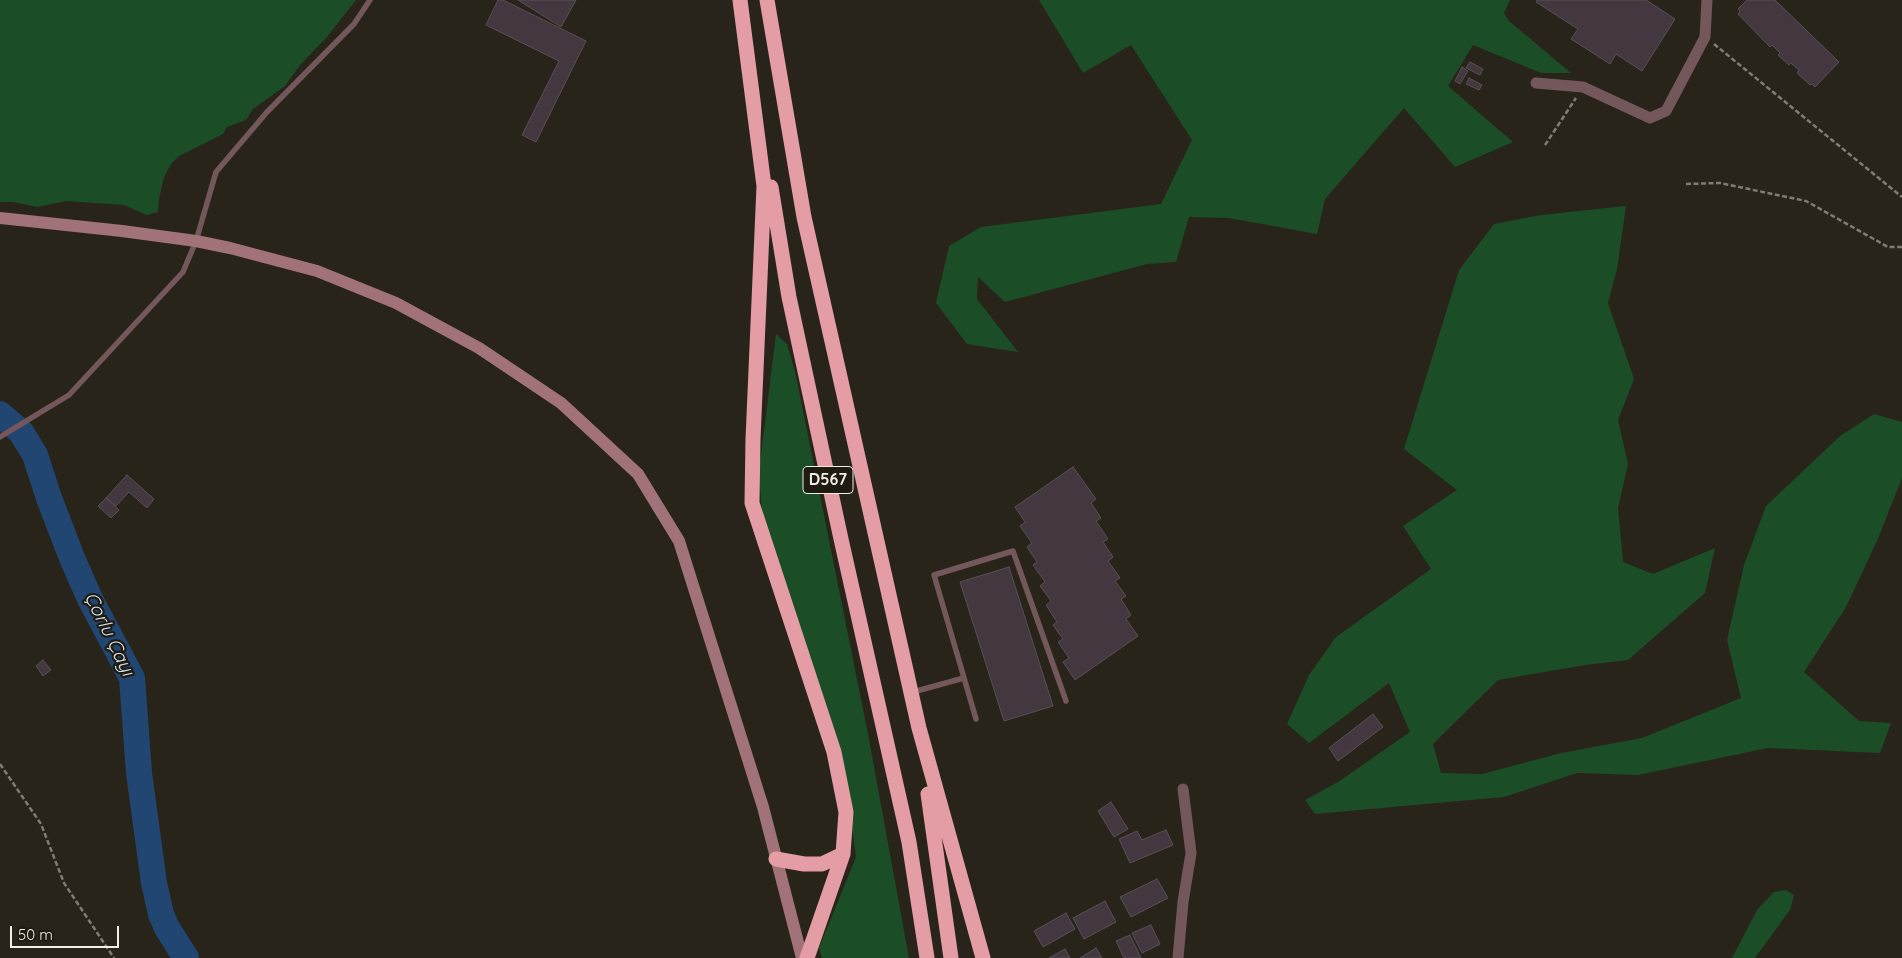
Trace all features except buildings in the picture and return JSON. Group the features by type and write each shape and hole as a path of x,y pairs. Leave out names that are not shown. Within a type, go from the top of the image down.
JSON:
{"highway":[{"path":"740,0 764,186 752,502 834,752 846,812 843,854 807,958"},
{"name":"D567","path":"740,0 789,298 909,842 927,958"},
{"name":"D567","path":"767,0 804,217 919,728 951,958"},
{"path":"919,728 983,958"},
{"path":"776,858 804,864 822,864 843,854"}],"street":[{"path":"1536,83 1583,86 1650,118 1666,111 1705,37 1706,0"},
{"path":"0,218 196,241 317,270 396,303 479,348 561,403 638,474 679,542 763,807 802,958"},
{"path":"1178,958 1183,902 1191,853 1183,790"}],"lane":[{"path":"0,436 69,394 184,272 196,241 216,172 267,112 354,24 370,0"},
{"path":"976,719 934,575 1013,551 1066,701"},
{"path":"911,692 964,678"}],"path":[{"path":"1705,37 1902,197"},
{"path":"1545,145 1583,86"},
{"path":"1686,184 1720,183 1806,201 1888,247 1902,247"},
{"path":"0,764 41,824 64,883 114,958"}],"green space":[{"path":"0,0 356,0 327,37 300,65 285,86 253,109 246,120 227,127 223,134 179,156 171,164 164,177 158,212 147,215 124,205 66,201 37,207 13,202 0,202"},
{"path":"1039,0 1510,0 1504,13 1509,21 1571,73 1541,73 1473,45 1448,86 1513,142 1455,167 1404,108 1325,199 1317,234 1229,218 1189,217 1176,262 1147,264 1005,302 978,277 977,299 1018,352 967,344 936,303 949,246 981,227 1161,204 1192,140 1131,45 1083,73"},
{"path":"1626,206 1617,269 1608,303 1634,379 1618,420 1628,464 1618,508 1623,562 1653,574 1715,548 1705,593 1628,660 1585,665 1498,680 1433,744 1441,773 1482,774 1561,753 1642,738 1741,698 1727,640 1744,565 1766,506 1840,436 1874,414 1902,422 1902,478 1877,541 1846,607 1804,672 1859,721 1891,723 1880,753 1768,748 1638,775 1577,773 1504,797 1315,814 1305,800 1338,782 1410,732 1389,683 1309,743 1287,724 1309,675 1336,637 1431,569 1403,526 1457,490 1404,449 1459,270 1494,224 1541,215"},
{"path":"776,334 787,344 795,371 868,734 909,958 822,958 819,948 856,857 851,820 762,516 759,471"},
{"path":"1786,890 1794,895 1790,910 1755,958 1732,958 1757,910 1774,892"}],"waterway":[{"name":"Çorlu Çayı","path":"0,414 21,432 35,455 72,558 90,599 132,678 139,773 154,883 161,914 167,928 186,958"}]}
